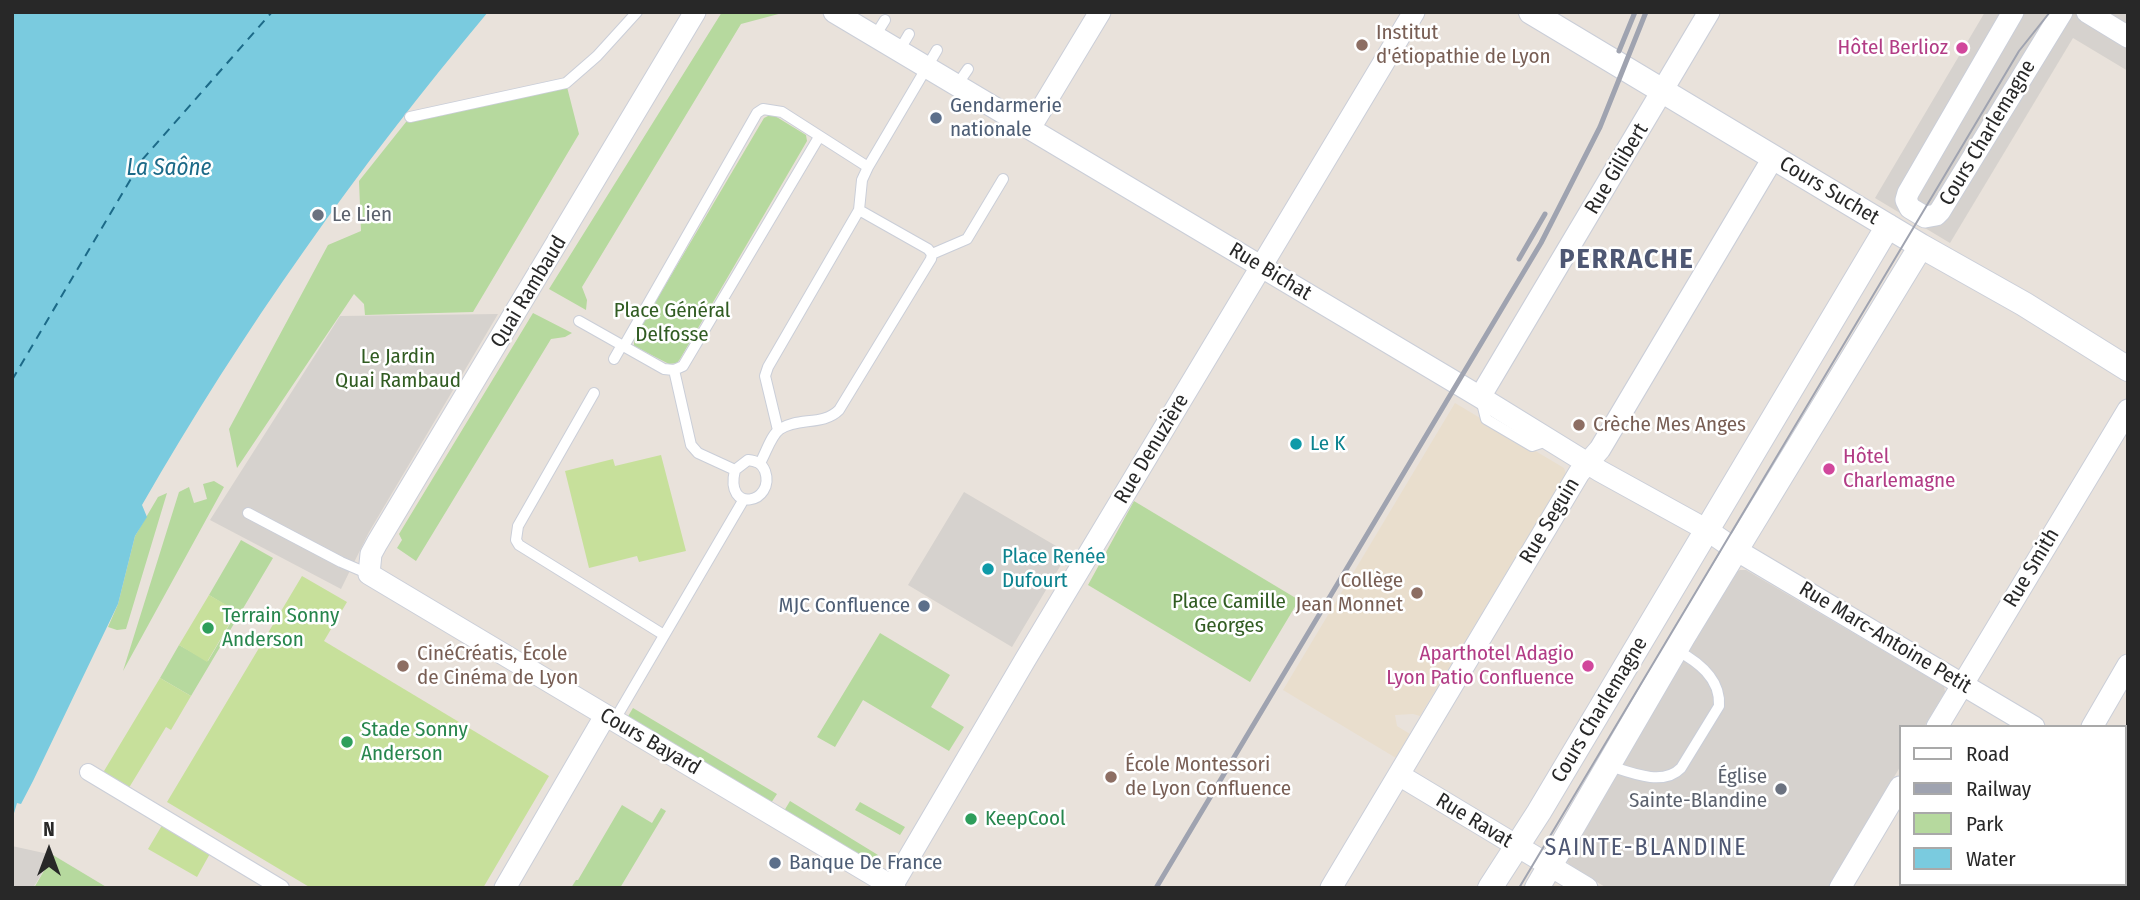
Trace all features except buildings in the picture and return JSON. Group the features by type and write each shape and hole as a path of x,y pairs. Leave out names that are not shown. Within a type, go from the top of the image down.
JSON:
{"street":[{"name":"Quai Rambaud","path":"369,574 371,554 377,543 695,12"},
{"path":"1030,128 1100,12"},
{"name":"Rue Denuzière","path":"893,887 1025,660 1414,12"},
{"name":"Cours Suchet","path":"1531,12 1921,246 2024,304 2128,369"},
{"name":"Rue Gilibert","path":"1480,397 1709,12"},
{"name":"Cours Charlemagne","path":"2013,12 1908,193 1906,200 1910,208 1926,217 1936,215 1940,211 2062,12"},
{"path":"2087,12 2128,37"},
{"name":"Rue Bichat","path":"846,15 880,28 932,58 963,77 1030,128 1587,463 1707,530"},
{"name":"Rue Seguin","path":"1331,888 1578,473 1600,449 1773,158"},
{"name":"Cours Charlemagne","path":"1490,888 1888,226"},
{"name":"Cours Charlemagne","path":"1537,888 1607,765 1921,246"},
{"name":"Rue Smith","path":"1938,725 2128,410"},
{"path":"1707,530 1736,550"},
{"name":"Rue Marc-Antoine Petit","path":"1736,550 2031,725"},
{"name":"Cours Bayard","path":"369,574 893,887"},
{"path":"2093,725 2128,665"},
{"path":"505,888 609,718"},
{"path":"88,772 281,888"},
{"name":"Rue Ravat","path":"1399,775 1587,888"},
{"path":"1840,888 1898,790"}],"lane":[{"path":"411,117 566,83 597,56 637,12"},
{"path":"778,430 765,376 768,367 859,210 862,180 868,167 932,58"},
{"path":"614,359 757,113 763,109 782,113 868,167"},
{"path":"579,321 664,369 674,370 683,366 819,137"},
{"path":"932,254 972,242 1003,179"},
{"path":"859,210 928,249 932,254"},
{"path":"760,463 778,430 789,425 829,418 839,410 932,254"},
{"path":"674,370 691,445 698,453 735,470"},
{"path":"594,393 518,526 516,540 519,545 664,635"},
{"path":"748,460 760,463 766,477 764,490 754,499 744,499 733,487 735,470 748,460"},
{"path":"609,718 664,635 744,499"},
{"path":"248,513 369,574"},
{"path":"1607,765 1637,775 1675,775 1719,706 1720,696 1703,666 1676,650"}],"shaded area":[{"path":"1985,12 2128,12 2128,71 2073,38 1950,243 1875,198"},
{"path":"498,314 369,532 341,589 210,520 340,316"},
{"name":"Collège Jean Monnet","path":"1455,403 1564,468 1566,474 1420,716 1395,715 1397,726 1410,734 1396,758 1283,690"},
{"name":"Place Renée Dufourt","path":"964,492 1068,553 1012,647 908,585"},
{"path":"1746,570 1944,686 1945,692 1925,725 1898,725 1898,770 1828,888 1607,888 1573,868 1566,857 1735,572"},
{"path":"12,846 53,855 33,888 12,888"}],"green space":[{"path":"722,12 786,12 741,24 582,287 587,300 586,310 549,289"},
{"path":"566,83 579,134 473,312 365,315 364,304 354,294 237,468 229,429 328,245 361,231 359,181 410,117"},
{"name":"Place Général Delfosse","path":"775,116 806,135 807,141 680,359 677,363 669,364 634,346 634,338 764,118"},
{"path":"533,313 572,333 551,339 416,561 397,548 402,540 399,534"},
{"path":"661,455 686,551 639,562 637,556 589,568 565,471 613,459 615,466"},
{"path":"214,481 224,487 123,671 179,492 189,487 194,503 207,499 203,484"},
{"path":"167,493 126,629 108,627 118,604 135,536 158,497"},
{"name":"Place Camille Georges","path":"1134,501 1299,600 1250,682 1088,585"},
{"path":"241,540 273,558 191,696 160,678 179,645 208,661 237,612 209,595"},
{"name":"Stade Sonny Anderson","path":"302,576 347,602 324,641 549,776 483,888 311,888 167,802"},
{"name":"Terrain Sonny Anderson","path":"209,595 237,611 207,662 179,645"},
{"path":"880,633 950,675 931,707 964,727 949,751 863,700 835,747 817,737"},
{"path":"160,678 191,696 171,730 166,727 127,791 101,776"},
{"path":"633,708 777,794 771,803 627,718"},
{"path":"790,801 878,855 873,863 784,811"},
{"path":"860,802 905,827 900,835 855,810"},
{"path":"622,805 652,823 661,808 666,811 620,888 571,888 578,880"},
{"path":"164,822 212,850 197,877 148,849"},
{"path":"53,855 108,888 34,888"}],"water":[{"name":"La Saône","path":"12,12 488,12 393,130 304,251 220,376 142,505 147,517 135,536 118,604 33,781 21,804 17,803 12,820"}],"ferry route":[{"path":"12,380 142,160 272,12"}],"tram line":[{"path":"1519,888 2019,51 2050,12"}],"railway":[{"path":"1619,51 1635,12"},
{"path":"1156,888 1541,243 1600,127 1646,12"},
{"path":"1519,259 1545,214"}],"place":[{"name":"Institut d'étiopathie de Lyon","path":"1362,45"},
{"name":"Hôtel Berlioz","path":"1962,48"},
{"name":"Gendarmerie nationale","path":"936,118"},
{"name":"Le Lien","path":"318,215"},
{"name":"Crèche Mes Anges","path":"1579,425"},
{"name":"Le K","path":"1296,444"},
{"name":"Hôtel Charlemagne","path":"1829,469"},
{"name":"Place Renée Dufourt","path":"988,569"},
{"name":"Collège Jean Monnet","path":"1417,593"},
{"name":"MJC Confluence","path":"924,606"},
{"name":"Terrain Sonny Anderson","path":"208,628"},
{"name":"CinéCréatis, École de Cinéma de Lyon","path":"403,666"},
{"name":"Aparthotel Adagio Lyon Patio Confluence","path":"1588,666"},
{"name":"Stade Sonny Anderson","path":"347,742"},
{"name":"École Montessori de Lyon Confluence","path":"1111,777"},
{"name":"Église Sainte-Blandine","path":"1781,789"},
{"name":"KeepCool","path":"971,819"},
{"name":"Banque De France","path":"775,863"}],"district":[{"name":"PERRACHE","path":"1627,260"},
{"name":"SAINTE-BLANDINE","path":"1646,848"}],"park label":[{"name":"Le Jardin Quai Rambaud","path":"398,369"}]}
